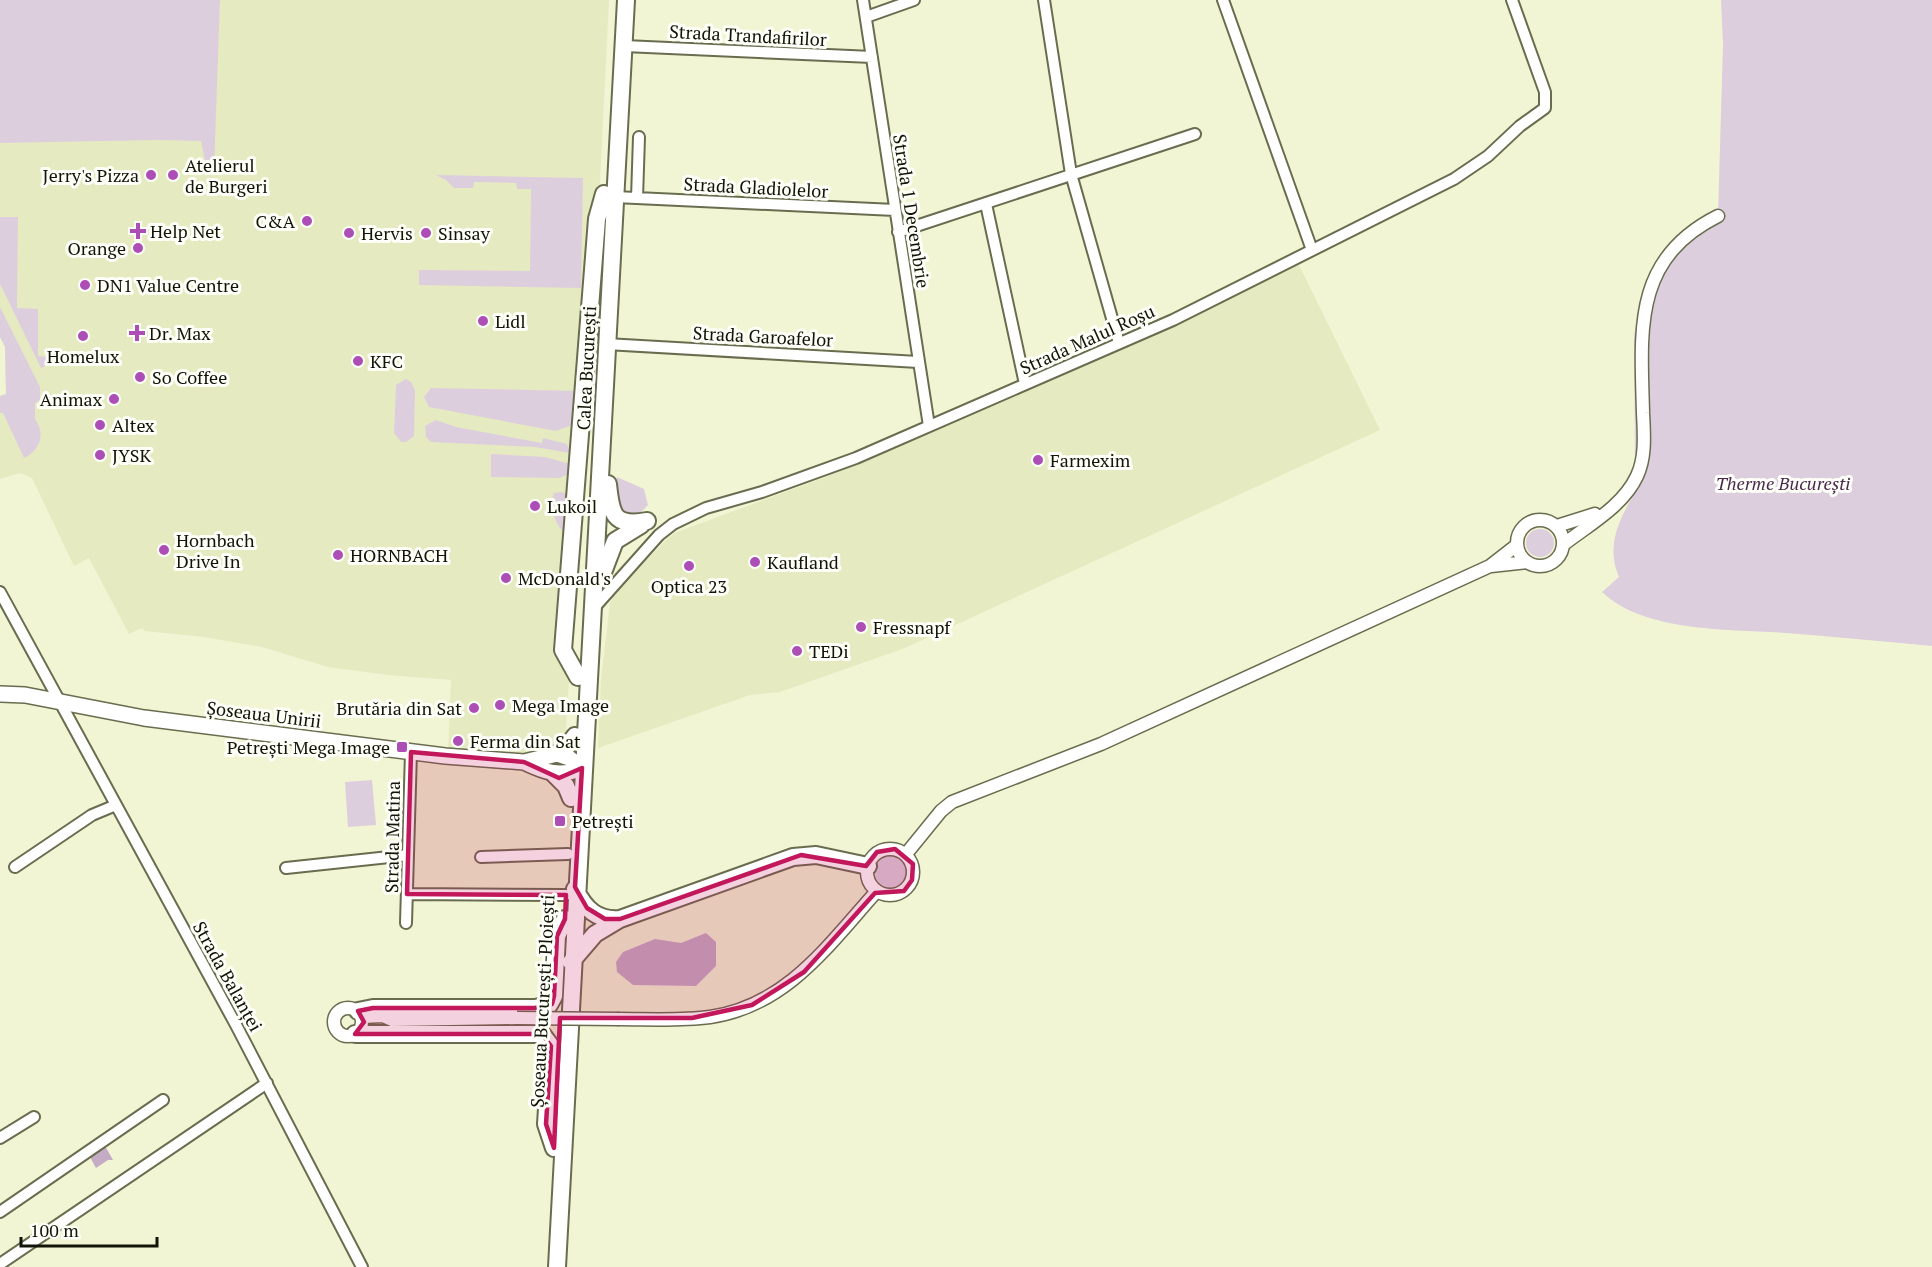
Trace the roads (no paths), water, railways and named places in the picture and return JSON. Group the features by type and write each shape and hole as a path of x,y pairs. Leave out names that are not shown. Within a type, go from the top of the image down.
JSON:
{"highway":[{"name":"Calea București","path":"579,737 593,609 603,426 616,0"},
{"name":"Calea București","path":"610,196 626,0"},
{"path":"557,754 579,737 578,677 563,650 597,219 610,196"},
{"path":"593,609 607,555 619,537 647,521 626,523 612,512 603,426"},
{"name":"Șoseaua București-Ploiești","path":"557,1267 579,737"},
{"name":"Șoseaua București-Ploiești","path":"548,1267 565,919 571,891 568,854 571,798 576,767"},
{"path":"554,774 566,786 571,798"},
{"path":"571,962 591,938 620,919 801,855 824,856 867,866"},
{"path":"571,891 594,914 605,919 620,919"},
{"path":"359,1023 373,1008 535,1008 549,1005 554,996 557,936 565,919"},
{"path":"359,1023 528,1033 546,1037 552,1052 546,1124 554,1148"}],"main road":[{"name":"Șoseaua Unirii","path":"0,694 25,695 144,718 411,752 524,762 554,774"},
{"name":"Șoseaua Unirii","path":"524,762 557,754"},
{"path":"557,754 576,767"},
{"path":"554,774 576,767"}],"street":[{"name":"Strada 1 Decembrie","path":"863,0 929,426"},
{"path":"866,17 914,0"},
{"path":"1044,0 1071,174 1119,343"},
{"path":"1222,0 1312,250"},
{"name":"Strada Malul Roșu","path":"593,609 660,535 682,520 716,505 762,492 845,462 1173,320 1467,172 1520,126 1545,108 1545,92 1512,0"},
{"name":"Strada Trandafirilor","path":"624,46 872,57"},
{"path":"898,232 1196,134"},
{"path":"636,198 639,137"},
{"name":"Strada Gladiolelor","path":"610,196 895,210"},
{"path":"986,204 1025,384"},
{"path":"1564,544 1622,499 1636,478 1643,457 1641,332 1646,299 1658,272 1672,250 1690,232 1718,216"},
{"name":"Strada Garoafelor","path":"606,344 918,362"},
{"path":"1557,526 1589,517 1622,499"},
{"path":"1490,566 1527,562 1537,565 1551,562 1562,553 1564,544 1557,526 1548,521 1532,521 1520,531 1518,552 1527,562"},
{"path":"906,854 937,816 952,802 1101,744 1490,566 1517,545"},
{"path":"607,555 614,567 630,568"},
{"name":"Strada Balanței","path":"0,592 267,1083 362,1267"},
{"name":"Strada Matina","path":"406,923 411,752"},
{"path":"15,867 92,815 116,805"},
{"path":"895,849 906,854 914,869 909,886 897,894 883,894 877,891 868,880 867,866 873,856 882,850 895,849"},
{"path":"481,857 568,854"},
{"path":"286,868 408,855"},
{"path":"407,894 571,891"},
{"path":"359,1023 382,1016 392,1020 517,1017 619,1019 711,1017 771,997 804,972 877,891"},
{"path":"0,1264 267,1083"},
{"path":"0,1212 164,1100"},
{"path":"0,1138 34,1117"}],"place":[{"name":"Jerry's Pizza","path":"151,175"},
{"name":"Atelierul de Burgeri","path":"173,175"},
{"name":"C&A","path":"307,221"},
{"name":"Help Net","path":"138,231"},
{"name":"Hervis","path":"349,233"},
{"name":"Sinsay","path":"426,233"},
{"name":"Orange","path":"138,248"},
{"name":"DN1 Value Centre","path":"85,285"},
{"name":"Lidl","path":"483,321"},
{"name":"Dr. Max","path":"137,333"},
{"name":"Homelux","path":"83,336"},
{"name":"KFC","path":"358,361"},
{"name":"So Coffee","path":"140,377"},
{"name":"Animax","path":"114,399"},
{"name":"Altex","path":"100,425"},
{"name":"JYSK","path":"100,455"},
{"name":"Farmexim","path":"1038,460"},
{"name":"Lukoil","path":"535,506"},
{"name":"Hornbach Drive In","path":"164,550"},
{"name":"HORNBACH","path":"338,555"},
{"name":"Kaufland","path":"755,562"},
{"name":"Optica 23","path":"689,566"},
{"name":"McDonald's","path":"506,578"},
{"name":"Fressnapf","path":"861,627"},
{"name":"TEDi","path":"797,651"},
{"name":"Mega Image","path":"500,705"},
{"name":"Brutăria din Sat","path":"474,708"},
{"name":"Ferma din Sat","path":"458,741"},
{"name":"Petrești Mega Image","path":"402,747"},
{"name":"Petrești","path":"560,821"}],"park label":[{"name":"Therme București","path":"1783,483"}]}
